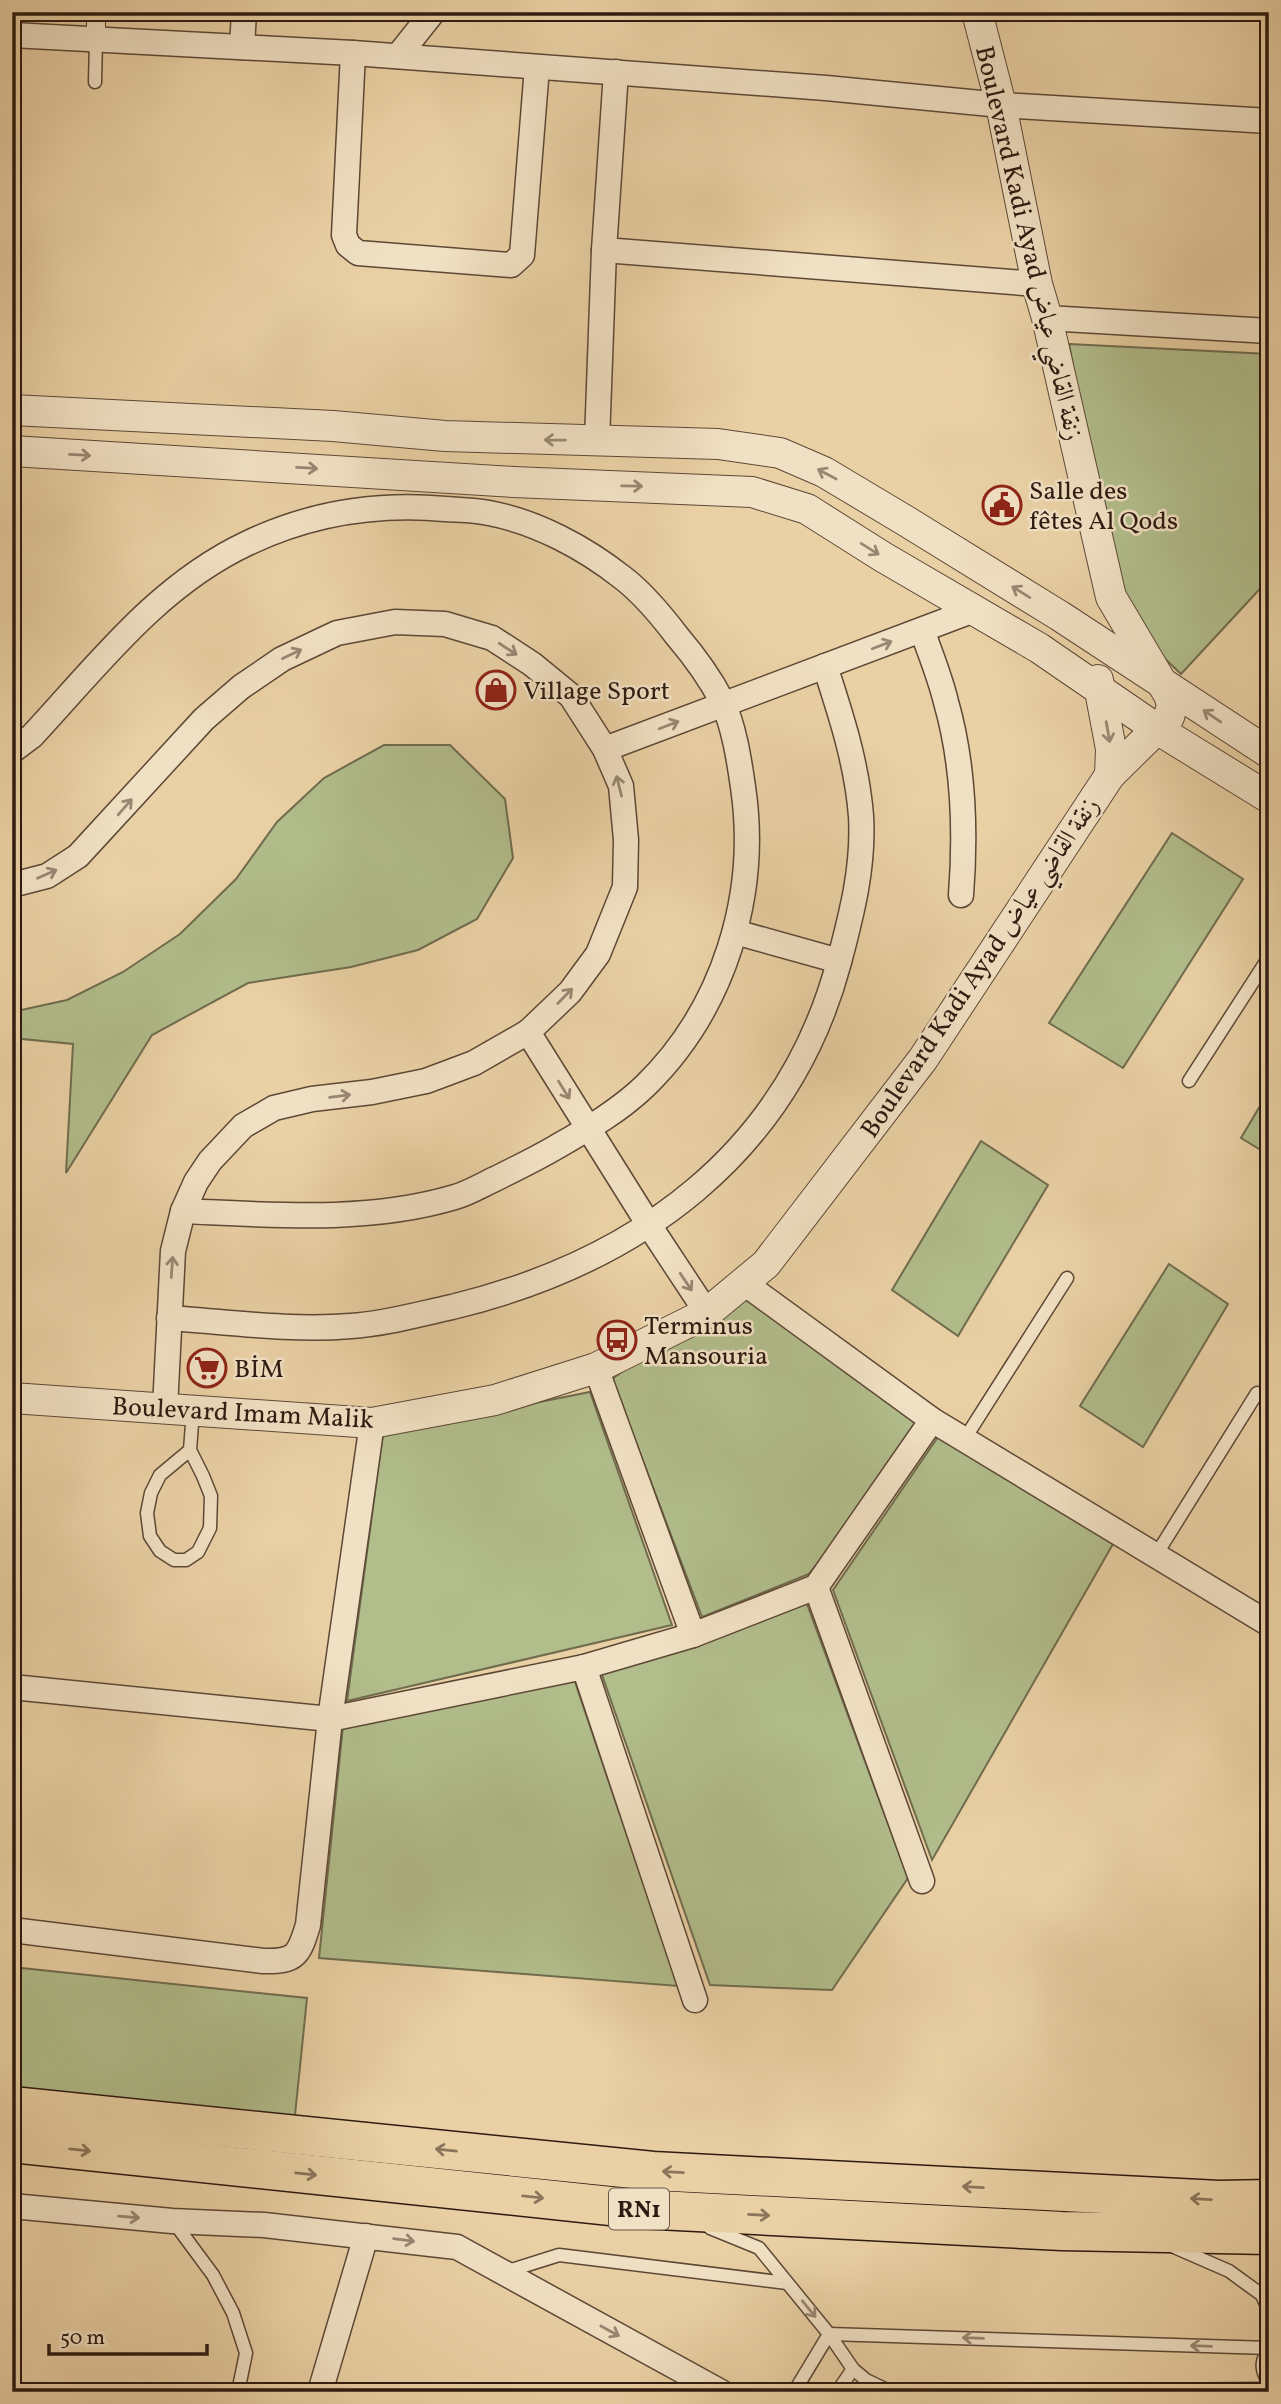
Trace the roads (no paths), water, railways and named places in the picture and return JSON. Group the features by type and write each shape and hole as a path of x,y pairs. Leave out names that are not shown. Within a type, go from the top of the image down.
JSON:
{"highway":[{"name":"RN1","path":"12,2106 653,2171 1219,2200 1269,2199"},
{"name":"RN1","path":"12,2143 653,2209 1062,2231 1269,2235"}],"street":[{"path":"96,12 96,40"},
{"path":"242,47 244,12"},
{"path":"398,56 433,12"},
{"name":"Boulevard Kadi Ayad زنقة القاضي عياض","path":"707,1313 766,1264 923,1059 1110,775 1169,717 1172,705 1111,597 1037,284 1001,105 977,12"},
{"path":"12,35 398,56 1001,105 1269,121"},
{"path":"353,53 344,235 348,245 358,253 511,265 522,255 537,67"},
{"path":"597,440 604,250 616,72"},
{"path":"604,250 1037,284"},
{"path":"1047,318 1269,331"},
{"path":"12,410 333,426 445,436 718,444 780,453 824,472 1100,643 1269,753"},
{"path":"12,451 514,482 752,492 807,509 1039,649 1157,729 1269,798"},
{"path":"12,751 32,736 135,623 165,596 247,543 312,519 354,510 419,507 488,512 528,523 579,547 625,579 655,608 696,659 723,704 740,764 746,808 747,852 741,908 722,972 706,1004 678,1048 644,1087 588,1129 538,1158 460,1196 423,1205 309,1216 183,1211"},
{"name":"Boulevard Kadi Ayad زنقة القاضي عياض","path":"1110,775 1111,750 1097,672 1100,643 1111,597"},
{"path":"605,749 974,610"},
{"path":"12,885 47,876 78,856 204,719 242,687 282,659 337,633 395,622 444,624 492,638 532,664 571,696 605,749 621,786 626,840 625,887 598,954 570,992 528,1032 474,1063 426,1080 274,1108 243,1126 210,1161 196,1182 183,1211 173,1251 169,1318 179,1410"},
{"path":"922,630 947,702 960,775 965,831 961,895"},
{"path":"169,1318 303,1326 352,1326 411,1316 491,1297 553,1275 598,1255 649,1225 705,1184 762,1122 786,1089 821,1018 850,927 860,867 861,815 846,728 825,666"},
{"path":"736,932 839,961"},
{"path":"528,1032 707,1313"},
{"path":"744,1283 932,1420 1269,1624"},
{"name":"Boulevard Imam Malik","path":"12,1398 372,1423 495,1400 596,1368 707,1313"},
{"path":"596,1368 693,1635"},
{"path":"12,1687 330,1719 584,1667 693,1635 816,1587 932,1420"},
{"path":"12,1930 263,1961 285,1962 302,1946 309,1925 330,1719 372,1423"},
{"path":"816,1587 922,1881"},
{"path":"584,1667 695,2000"},
{"path":"12,2206 172,2221 264,2225 457,2247 721,2392"},
{"path":"320,2392 366,2236"}],"lane":[{"path":"95,82 96,40"},
{"path":"1189,1081 1269,957"},
{"path":"964,1440 1067,1278"},
{"path":"1156,1555 1257,1393"},
{"path":"179,1410 190,1450 211,1496 210,1528 198,1552 186,1560 174,1560 160,1551 150,1536 147,1513 151,1493 160,1475 190,1450"},
{"path":"653,2209 723,2232 759,2248 829,2334 853,2369 866,2380 891,2392 1269,2389"},
{"path":"172,2221 213,2275 233,2313 246,2353 237,2392"},
{"path":"1135,2232 1229,2271 1262,2295 1269,2311"},
{"path":"504,2272 559,2255 787,2283"},
{"path":"829,2334 1269,2348"},
{"path":"794,2392 829,2334"},
{"path":"1269,2348 1262,2359 1262,2372 1269,2383"},
{"path":"836,2392 853,2369"}],"place":[{"name":"Salle des fêtes Al Qods","path":"1002,505"},
{"name":"Village Sport","path":"496,690"},
{"name":"Terminus Mansouria","path":"617,1340"},
{"name":"BİM","path":"207,1368"}]}
